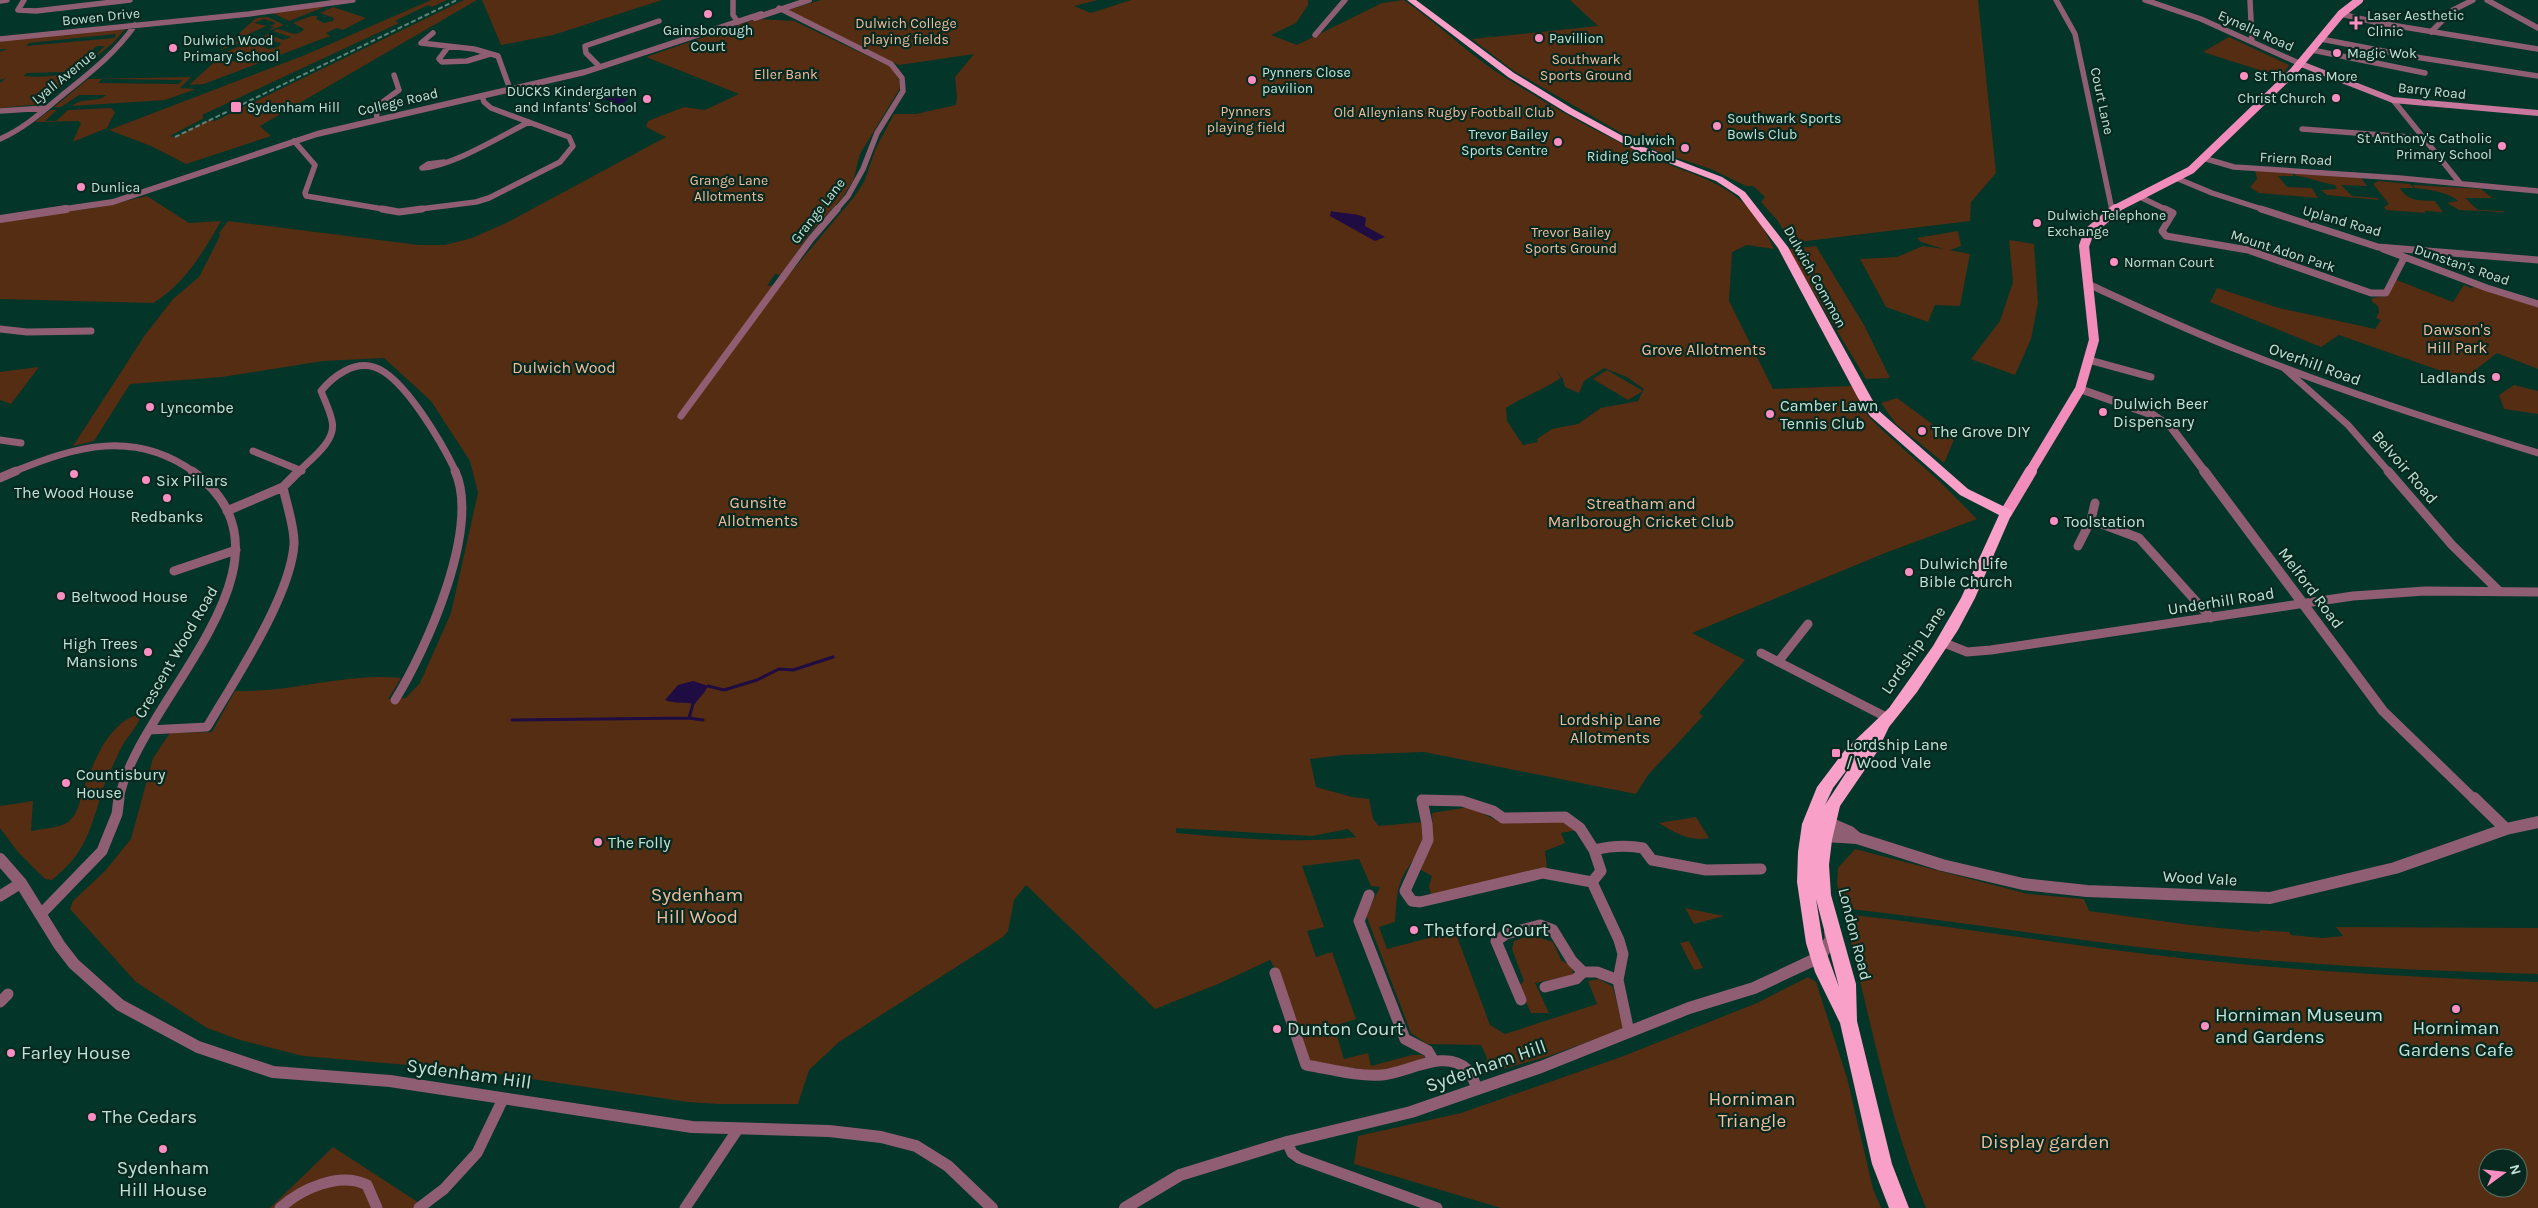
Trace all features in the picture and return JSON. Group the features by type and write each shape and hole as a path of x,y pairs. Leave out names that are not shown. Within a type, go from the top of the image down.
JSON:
{"highway":[{"name":"Dulwich Common","path":"1411,0 1511,75 1570,111 1638,148 1719,179 1742,194 1783,247 1864,398 1874,413 1964,492 2006,513"},
{"name":"Lordship Lane","path":"1886,721 1953,626 2006,513"},
{"name":"London Road","path":"1886,721 1874,746 1832,806 1822,827 1805,874 1810,923 1836,1003 1848,1021 1882,1164 1899,1208"},
{"name":"London Road","path":"1822,827 1821,872 1829,923 1844,968 1851,1002 1848,1021"}],"main road":[{"name":"Lordship Lane","path":"2006,513 2080,389 2089,360 2094,340 2084,244 2089,232 2112,212 2191,170 2301,64 2341,14 2359,0"},
{"name":"Barry Road","path":"2301,64 2393,100 2538,113"}],"street":[{"path":"0,1 7,0"},
{"path":"24,0 18,10 36,11 130,0"},
{"path":"44,5 82,0"},
{"name":"Bowen Drive","path":"0,39 268,12 353,0"},
{"path":"733,0 733,15 741,21"},
{"name":"College Road","path":"0,219 113,202 294,141 377,119 600,67 808,0"},
{"path":"1315,35 1321,31 1330,14 1342,5 1345,0"},
{"name":"Court Lane","path":"2056,0 2075,34 2112,212"},
{"name":"Eynella Road","path":"2145,0 2191,15 2301,64"},
{"path":"2250,0 2252,42"},
{"path":"2431,32 2453,10 2473,0"},
{"path":"2487,0 2538,28"},
{"name":"Grange Lane","path":"681,416 811,239 848,196 863,169 878,133 903,91 902,78 891,64 779,8"},
{"path":"2341,14 2431,32 2538,49"},
{"path":"600,67 586,53 585,46 659,21"},
{"name":"Lyall Avenue","path":"0,139 17,132 114,52 135,25"},
{"path":"434,33 422,43 486,51 498,56 510,89"},
{"path":"2321,39 2409,56 2538,76"},
{"path":"448,46 440,55 439,60 442,62 467,61 490,54"},
{"path":"2312,50 2424,73"},
{"path":"2400,68 2401,75"},
{"path":"377,119 376,106 399,90 394,75"},
{"path":"294,141 315,165 305,193 306,196 399,212 424,210 489,198 560,162 571,151 573,146 569,137 487,106 482,96"},
{"path":"2393,100 2460,183"},
{"path":"0,111 46,108"},
{"path":"444,162 529,122"},
{"path":"2302,129 2423,138"},
{"name":"Friern Road","path":"2203,158 2234,168 2460,183 2538,191"},
{"name":"Upland Road","path":"2176,178 2212,193 2378,248 2538,260"},
{"name":"Mount Adon Park","path":"2140,197 2173,214 2162,231 2166,236 2248,250 2371,293 2386,293 2404,258"},
{"name":"Dunstan's Road","path":"2378,248 2487,288 2538,304"},
{"name":"Overhill Road","path":"2088,284 2240,351 2457,428 2538,453"},
{"path":"0,330 27,332 92,331"},
{"path":"2089,360 2151,377"},
{"path":"226,511 283,487 324,447 332,432 332,423 322,397 322,392 324,387 339,373 349,369 373,366 381,369 413,400 455,468 462,491 459,538 440,609 406,684 395,700"},
{"name":"Belvoir Road","path":"2283,367 2296,381 2348,425 2452,545 2500,591"},
{"name":"Melford Road","path":"2080,389 2153,415 2171,427 2383,711 2506,828"},
{"path":"0,440 21,444"},
{"name":"Crescent Wood Road","path":"0,478 76,451 105,445 135,446 174,458 196,472 226,511 232,526 236,550 231,585 222,606 148,730 121,790 117,814 102,851 42,914"},
{"path":"253,451 302,470"},
{"path":"148,730 207,728 254,647 268,621 287,574 294,543 283,487"},
{"path":"2078,546 2091,520 2095,503"},
{"path":"2091,520 2139,538 2211,618"},
{"path":"174,571 236,550"},
{"name":"Underhill Road","path":"1942,642 1967,652 1991,650 2353,596 2424,592 2538,592"},
{"path":"1778,662 1808,624"},
{"path":"1761,653 1886,721"},
{"path":"1422,800 1462,801 1493,811 1503,818 1564,817 1580,828 1594,850 1601,871 1592,882 1543,873 1420,902 1412,901 1405,891 1407,881 1424,852 1429,833 1422,800"},
{"name":"Wood Vale","path":"1822,827 1942,865 2022,884 2087,891 2156,892 2270,898 2395,868 2506,828 2538,822"},
{"path":"1594,850 1611,846 1628,846 1643,848 1652,860 1688,867 1714,870 1740,866 1760,868"},
{"name":"Sydenham Hill","path":"0,860 21,883 42,914 60,946 74,964 120,1005 198,1048 273,1072 390,1081 659,1122 738,1129 855,1132 916,1146 948,1166 992,1208"},
{"path":"1592,882 1619,940 1623,954 1618,980 1629,1032"},
{"path":"0,896 21,883"},
{"path":"1369,895 1359,921 1385,990 1405,1039 1428,1052 1434,1061"},
{"path":"1820,957 1831,940 1829,923"},
{"path":"1521,1000 1496,941 1506,934 1540,925 1553,930 1572,961 1583,972"},
{"name":"Sydenham Hill","path":"1125,1208 1160,1185 1180,1175 1287,1142 1411,1112 1541,1067 1689,1008 1754,988 1820,957"},
{"path":"1545,987 1576,978 1583,972 1597,972 1618,980"},
{"path":"1275,973 1306,1065 1382,1075 1403,1072 1434,1061 1454,1062 1467,1069 1478,1089"},
{"path":"419,1208 444,1190 477,1153 503,1099"},
{"path":"685,1208 738,1129"},
{"path":"1287,1142 1292,1153 1299,1158 1437,1208"},
{"path":"280,1208 284,1203 321,1185 352,1179 368,1185 377,1208"}],"green space":[{"path":"431,0 447,0 432,7 428,5 395,21 399,23 202,115 204,118 170,136 175,137 209,120 215,121 464,0 477,0 260,126 271,136 186,164 151,146 109,130 305,55"},
{"path":"482,0 662,0 553,35 501,45"},
{"path":"821,0 1098,0 1074,6 1091,13 1131,0 1308,0 1308,5 1296,23 1271,35 1297,45 1382,3 1404,0 1495,71 1526,90 1630,148 1719,186 1730,192 1751,211 1764,229 1774,249 1747,245 1732,252 1729,301 1773,389 1852,386 1868,416 1938,480 1977,519 1885,553 1692,633 1745,660 1699,713 1703,716 1648,775 1636,794 1424,752 1342,755 1310,759 1316,787 1352,797 1369,799 1373,819 1379,826 1422,822 1423,832 1420,848 1400,883 1396,902 1395,922 1379,927 1387,949 1455,931 1490,1025 1505,1034 1597,1004 1588,981 1599,979 1613,987 1623,1027 1618,1031 1546,1057 1481,1075 1487,1058 1481,1045 1427,1044 1411,1033 1366,915 1380,887 1371,886 1359,859 1302,866 1324,927 1307,931 1316,957 1332,952 1356,1019 1334,1026 1344,1059 1368,1053 1371,1066 1412,1055 1423,1055 1426,1058 1380,1072 1309,1062 1280,976 1270,960 1218,984 1155,1009 1026,885 1014,900 1008,931 1003,937 839,1042 809,1070 798,1104 688,1102 477,1071 303,1056 240,1040 207,1028 136,982 70,909 73,901 105,871 131,839 153,758 170,733 212,732 235,691 277,689 339,680 380,677 401,678 388,699 406,698 420,683 451,613 478,493 470,461 431,401 384,358 323,361 222,377 130,384 94,441 73,446 145,335 173,299 199,277 220,236 219,233 228,221 419,245 445,245 472,238 506,223 666,137 646,127 648,121 684,107 705,110 739,94 646,57 756,19 794,21 893,68 899,80 900,88 860,154 853,181 842,198 810,233 781,275 775,274 767,286 777,285 787,277 854,197 864,182 876,148 894,114 916,114 956,105 955,77 974,54 899,65 788,10","holes":["1604,368 1627,377 1644,389 1638,401 1601,408 1578,424 1552,429 1537,439 1538,442 1523,445 1507,421 1506,408 1561,378 1556,370 1563,379 1565,387 1579,393 1584,381","1176,828 1312,836 1348,829 1356,837 1313,840 1220,837 1176,833"]},
{"name":"Southwark Sports Ground","path":"1570,0 1978,0 1996,173 1971,202 1970,221 1790,243 1778,221 1761,202 1765,197 1753,186 1746,186 1711,169 1659,152 1616,130 1514,71 1472,39 1598,26"},
{"path":"327,6 289,21 273,13"},
{"path":"333,7 366,18 343,30 337,28 326,33 330,36 204,84 189,85 219,58 238,62 250,56 241,53 224,55 226,52 250,42 269,49 278,47 281,43 260,38 268,34 283,40 291,37 273,31 277,29 295,34 301,32 304,29 293,23 311,16 318,16 316,19 324,23 333,21 334,18 320,13"},
{"path":"268,17 284,25 269,30 274,27 270,26 276,23 264,19 254,23 267,26 232,41 240,42 265,33 221,50 256,18"},
{"path":"127,27 113,43 67,80 41,104 0,108 0,83 6,78 0,80 0,52 7,49 0,49 0,41","holes":["116,34 114,38 26,46 29,43","97,46 105,46 86,62 68,72 48,76 23,76 27,73 64,72"]},
{"path":"2229,37 2289,65 2281,77 2203,52"},
{"path":"191,77 180,88 196,89 165,100 72,106 81,101 98,99 106,95 79,95 61,107 54,107 88,79","holes":["102,79 182,80 178,84 98,83"]},
{"path":"111,108 115,112 107,128 75,141 73,141 81,123 78,121 35,122 50,110 57,110 45,121 56,121 68,110"},
{"path":"2255,170 2291,172 2294,176 2278,176 2287,187 2312,188 2318,198 2259,193 2250,187 2257,179"},
{"path":"2293,172 2361,178 2367,186 2341,185 2352,196 2377,198 2379,200 2327,195 2321,190 2337,189 2335,185 2296,176"},
{"path":"2378,181 2410,184 2414,188 2400,188 2403,193 2419,200 2435,201 2443,212 2424,211 2426,213 2386,210 2384,207 2389,204 2373,184"},
{"path":"2413,185 2481,189 2492,198 2465,198 2478,210 2504,212 2459,210 2447,203 2458,201 2455,198 2426,189 2415,188"},
{"path":"147,196 189,223 221,221 208,244 184,277 164,296 153,303 0,299 0,221 100,207"},
{"path":"1958,231 1961,246 1950,250 1970,254 1960,306 1935,305 1928,322 1886,307 1860,259 1897,257 1923,246 1944,249 1921,242 1917,238"},
{"path":"2009,240 2034,244 2038,303 2031,339 2015,375 1971,359 2000,321 2013,282"},
{"path":"1816,246 1864,325 1890,378 1866,379 1788,249"},
{"name":"Dawson's Hill Park","path":"2394,279 2453,302 2464,285 2471,288 2478,285 2538,302 2538,369 2497,353 2464,379 2339,335 2321,347 2210,302 2217,288 2279,308 2375,329 2381,320 2376,318 2379,312 2378,306 2372,302 2372,298 2388,296"},
{"path":"39,367 11,404 0,400 0,372"},
{"path":"1607,370 1643,391 1628,400 1593,379"},
{"path":"2514,385 2538,391 2538,414 2504,409 2499,395"},
{"name":"The Grove DIY","path":"1897,398 1954,440 1944,463 1896,424 1881,403"},
{"path":"141,714 108,776 85,841 63,870 52,880 45,879 18,852 0,828 0,806 33,801 31,831 65,824 76,812 92,768 104,744 120,725 130,718"},
{"path":"1469,807 1500,822 1554,813 1577,830 1561,833 1565,843 1545,851 1547,869 1431,894 1429,886 1432,876 1419,869 1430,842 1432,813"},
{"path":"1696,817 1709,838 1689,838 1659,823"},
{"path":"1855,849 2028,894 2084,899 2089,911 2190,925 2260,932 2259,930 2289,932 2291,935 2322,938 2343,936 2336,927 2538,928 2538,974 2351,966 2212,955 1842,908 1837,884 1838,868"},
{"path":"1685,908 1724,916 1694,924"},
{"name":"Horniman Museum and Gardens","path":"1844,914 2196,960 2293,969 2538,982 2538,1208 1926,1208 1901,1137 1870,1025"},
{"path":"1531,935 1553,942 1561,960 1571,966 1574,975 1535,983 1549,1013 1531,1013 1519,986 1524,981 1512,949 1514,941"},
{"path":"1689,941 1703,968 1694,970 1680,943"},
{"name":"Horniman Triangle","path":"1808,977 1816,982 1847,1078 1873,1189 1881,1208 1501,1208 1354,1164 1358,1136 1461,1113 1621,1057 1757,1003"},
{"path":"333,1147 427,1208 270,1208"}],"shaded area":[{"path":"590,88 616,92 628,99 621,104 617,104 597,95 583,95 584,91"},
{"path":"1331,211 1366,218 1365,226 1385,237 1375,241 1330,216"},
{"path":"693,681 708,686 695,704 665,700 678,685"}],"waterway":[{"path":"708,686 724,690 757,680 779,669 793,670 833,657"},
{"path":"689,718 693,704"},
{"path":"512,720 689,718"},
{"path":"689,718 703,720"}],"railway":[{"path":"175,137 457,0"}],"place":[{"name":"Gainsborough Court","path":"708,14"},
{"name":"Laser Aesthetic Clinic","path":"2356,23"},
{"name":"Pavillion","path":"1539,38"},
{"name":"Dulwich Wood Primary School","path":"173,48"},
{"name":"Magic Wok","path":"2337,53"},
{"name":"St Thomas More","path":"2244,76"},
{"name":"Pynners Close pavilion","path":"1252,80"},
{"name":"Christ Church","path":"2336,98"},
{"name":"DUCKS Kindergarten and Infants' School","path":"647,99"},
{"name":"Sydenham Hill","path":"236,107"},
{"name":"Southwark Sports Bowls Club","path":"1717,126"},
{"name":"Trevor Bailey Sports Centre","path":"1558,142"},
{"name":"St Anthony's Catholic Primary School","path":"2502,146"},
{"name":"Dulwich Riding School","path":"1685,148"},
{"name":"Dunlica","path":"81,187"},
{"name":"Dulwich Telephone Exchange","path":"2037,223"},
{"name":"Norman Court","path":"2114,262"},
{"name":"Ladlands","path":"2496,377"},
{"name":"Lyncombe","path":"150,407"},
{"name":"Dulwich Beer Dispensary","path":"2103,412"},
{"name":"Camber Lawn Tennis Club","path":"1770,414"},
{"name":"The Grove DIY","path":"1922,431"},
{"name":"The Wood House","path":"74,474"},
{"name":"Six Pillars","path":"146,480"},
{"name":"Redbanks","path":"167,498"},
{"name":"Toolstation","path":"2054,521"},
{"name":"Dulwich Life Bible Church","path":"1909,572"},
{"name":"Beltwood House","path":"61,596"},
{"name":"High Trees Mansions","path":"148,652"},
{"name":"Lordship Lane / Wood Vale","path":"1836,753"},
{"name":"Countisbury House","path":"66,783"},
{"name":"The Folly","path":"598,842"},
{"name":"Thetford Court","path":"1414,930"},
{"name":"Horniman Gardens Cafe","path":"2456,1009"},
{"name":"Horniman Museum and Gardens","path":"2205,1026"},
{"name":"Dunton Court","path":"1277,1029"},
{"name":"Farley House","path":"11,1053"},
{"name":"The Cedars","path":"92,1117"},
{"name":"Sydenham Hill House","path":"163,1149"}],"park label":[{"name":"Dulwich College playing fields","path":"906,32"},
{"name":"Eller Bank","path":"786,74"},
{"name":"Old Alleynians Rugby Football Club","path":"1444,112"},
{"name":"Pynners playing field","path":"1246,120"},
{"name":"Grange Lane Allotments","path":"729,188"},
{"name":"Trevor Bailey Sports Ground","path":"1571,240"},
{"name":"Grove Allotments","path":"1704,349"},
{"name":"Dulwich Wood","path":"564,367"},
{"name":"Gunsite Allotments","path":"758,511"},
{"name":"Streatham and Marlborough Cricket Club","path":"1641,512"},
{"name":"Lordship Lane Allotments","path":"1610,728"},
{"name":"Sydenham Hill Wood","path":"697,906"},
{"name":"Display garden","path":"2045,1142"}]}
